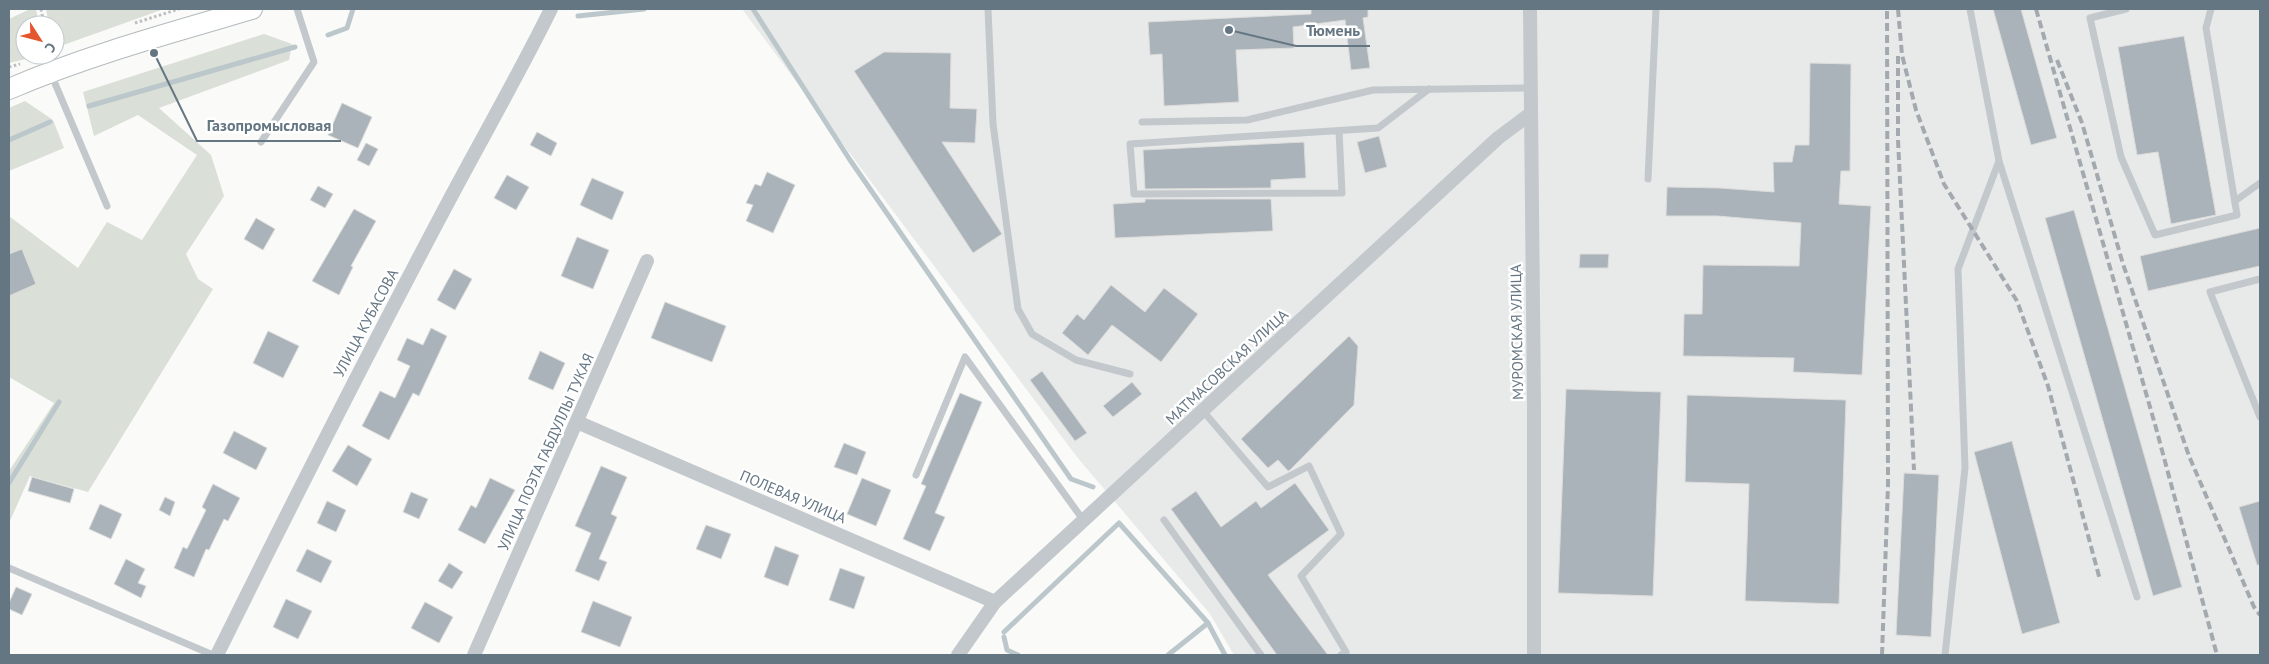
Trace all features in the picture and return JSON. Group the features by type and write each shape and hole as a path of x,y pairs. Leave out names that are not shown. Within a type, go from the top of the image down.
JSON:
{"main road":[{"path":"9,89 50,71 103,53 252,9"}],"street":[{"name":"УЛИЦА КУБАСОВА","path":"217,655 338,411 442,213 525,63 551,9"},
{"name":"МУРОМСКАЯ УЛИЦА","path":"1530,9 1534,404 1534,655"},
{"name":"МАТМАСОВСКАЯ УЛИЦА","path":"958,655 995,602 1498,138 1530,114"},
{"name":"УЛИЦА ПОЭТА ГАБДУЛЛЫ ТУКАЯ","path":"474,655 647,260"},
{"name":"ПОЛЕВАЯ УЛИЦА","path":"577,422 995,602"}],"lane":[{"path":"261,142 314,62 297,9"},
{"path":"988,9 993,124 1018,309 1032,334 1076,360 1130,374"},
{"path":"1648,179 1656,9"},
{"path":"1970,9 1999,161 2137,597"},
{"path":"2126,9 2090,18 2121,158 2155,235 2237,215 2206,28 2211,9"},
{"path":"50,71 107,206"},
{"path":"1142,122 1247,120 1373,90 1530,88"},
{"path":"1339,131 1342,193 1134,194 1130,144 1378,128 1429,89"},
{"path":"1945,655 1965,468 1958,269 1999,161"},
{"path":"2235,201 2260,183"},
{"path":"2260,279 2210,292 2260,417"},
{"path":"916,475 965,357 1084,521"},
{"path":"1204,411 1268,487 1308,466 1341,534 1302,576 1346,652 1341,655"},
{"path":"1164,520 1261,655"},
{"path":"9,568 213,655"}],"shaded area":[{"path":"30,9 36,9 37,15 17,15"},
{"path":"46,9 164,9 65,44 65,15 47,15"},
{"path":"742,9 2260,9 2260,655 1234,655 1210,614 1077,457"},
{"path":"15,16 15,62 9,63 9,19"},
{"path":"264,34 292,44 289,60 159,108 211,155 224,196 186,254 198,279 213,289 88,492 30,476 9,523 9,471 54,403 9,377 9,216 78,268 107,222 142,240 197,155 138,115 94,136 83,92"},
{"path":"25,101 53,120 64,148 9,171 9,108"}],"building":[{"path":"1311,9 1368,9 1368,17 1363,18 1370,68 1351,70 1345,20 1293,27 1294,48 1236,50 1239,102 1164,106 1162,54 1150,55 1148,22 1311,14"},
{"path":"1993,9 2021,9 2057,138 2031,145"},
{"path":"2184,36 2216,215 2171,224 2158,152 2137,155 2118,47"},
{"path":"884,52 951,53 950,108 977,109 975,143 942,142 1002,234 973,253 854,71"},
{"path":"1810,63 1851,64 1850,171 1841,171 1839,204 1871,206 1862,375 1793,372 1794,358 1683,356 1684,314 1702,314 1703,265 1799,266 1801,223 1717,216 1666,216 1667,187 1774,192 1773,162 1792,162 1795,145 1809,145"},
{"path":"342,103 372,117 358,148 328,135"},
{"path":"537,132 557,143 551,156 530,145"},
{"path":"1379,136 1387,167 1365,173 1357,142"},
{"path":"1304,142 1306,178 1271,180 1271,188 1145,189 1143,150"},
{"path":"366,143 378,149 369,166 357,160"},
{"path":"767,172 795,185 773,233 746,221 753,205 746,203 755,184 761,186"},
{"path":"507,175 529,187 516,210 494,198"},
{"path":"592,178 624,192 612,220 580,205"},
{"path":"318,186 333,194 325,208 310,200"},
{"path":"1145,199 1271,199 1273,231 1115,238 1113,204 1145,202"},
{"path":"354,209 376,221 351,266 353,267 339,295 312,281"},
{"path":"2074,210 2182,587 2153,596 2045,218"},
{"path":"256,218 275,229 263,250 244,239"},
{"path":"2260,228 2260,266 2148,291 2140,256"},
{"path":"577,237 609,250 593,289 561,276"},
{"path":"22,249 36,284 9,296 9,254"},
{"path":"1580,254 1609,254 1608,268 1579,268"},
{"path":"454,269 472,279 455,310 437,300"},
{"path":"1111,285 1145,312 1164,288 1198,314 1161,362 1112,325 1088,355 1062,333 1077,314 1084,320"},
{"path":"665,302 726,326 712,362 651,338"},
{"path":"431,328 447,336 419,396 413,393 389,440 362,426 380,391 395,398 410,366 397,360 407,338 423,345"},
{"path":"268,331 299,346 283,378 253,363"},
{"path":"1349,336 1358,346 1354,405 1290,470 1288,471 1278,460 1268,468 1241,439"},
{"path":"540,351 565,363 553,390 528,379"},
{"path":"1042,371 1087,433 1075,441 1030,380"},
{"path":"1132,382 1142,394 1113,417 1103,406"},
{"path":"1566,389 1661,392 1653,596 1558,593"},
{"path":"960,393 982,402 935,513 945,517 930,551 903,539 926,486 921,484"},
{"path":"1687,395 1846,400 1839,604 1745,601 1749,484 1685,482"},
{"path":"234,431 267,448 256,470 223,453"},
{"path":"2012,441 2060,623 2022,634 1974,452"},
{"path":"844,443 866,452 857,475 834,467"},
{"path":"348,445 372,459 357,486 332,471"},
{"path":"601,466 627,477 611,514 617,517 599,559 607,562 599,581 575,571 591,533 575,526"},
{"path":"1904,473 1939,475 1931,637 1896,635"},
{"path":"32,477 74,489 70,503 28,491"},
{"path":"490,478 515,490 485,544 458,530 471,505 476,508"},
{"path":"862,478 891,490 876,526 847,514"},
{"path":"1295,483 1329,530 1268,575 1328,655 1277,655 1171,509 1196,491 1221,527 1256,501 1261,508"},
{"path":"213,484 240,498 228,521 224,519 209,550 206,549 194,577 174,568 183,547 187,549 206,510 202,507"},
{"path":"411,492 428,499 419,519 403,512"},
{"path":"165,497 175,502 170,516 159,510"},
{"path":"327,501 346,510 336,532 317,523"},
{"path":"2260,501 2260,565 2257,565 2239,507"},
{"path":"100,504 122,514 111,539 89,529"},
{"path":"706,525 731,534 721,559 696,549"},
{"path":"775,546 799,555 788,586 764,577"},
{"path":"307,549 332,561 321,583 296,571"},
{"path":"126,559 145,569 138,583 146,586 141,598 114,584"},
{"path":"449,563 463,572 452,589 438,581"},
{"path":"840,568 865,577 854,609 829,600"},
{"path":"16,587 32,594 22,615 9,609 9,603"},
{"path":"286,599 312,611 298,639 273,627"},
{"path":"593,601 632,617 620,647 581,632"},
{"path":"425,602 453,617 439,643 411,628"}],"waterway":[{"path":"328,35 347,28 353,9"},
{"path":"578,16 644,9"},
{"path":"753,9 850,160 1071,479 1093,487"},
{"path":"89,106 295,47"},
{"path":"9,140 50,122"},
{"path":"9,483 59,402"},
{"path":"1004,632 1119,523 1208,623 1225,655"},
{"path":"1168,655 1208,623"},
{"path":"1004,637 1007,650 1018,655"}],"railway":[{"path":"1882,655 1888,485 1887,9"},
{"path":"1898,9 1902,55 1916,110 1944,184 2017,301 2048,386 2100,580"},
{"path":"2036,9 2156,428 2217,655"},
{"path":"1898,56 1898,140 1914,470"},
{"path":"2057,60 2082,123 2123,264 2189,456 2254,607 2260,615"}],"place":[{"name":"Тюмень","path":"1229,30"},
{"name":"Газопромысловая","path":"154,53"}]}
